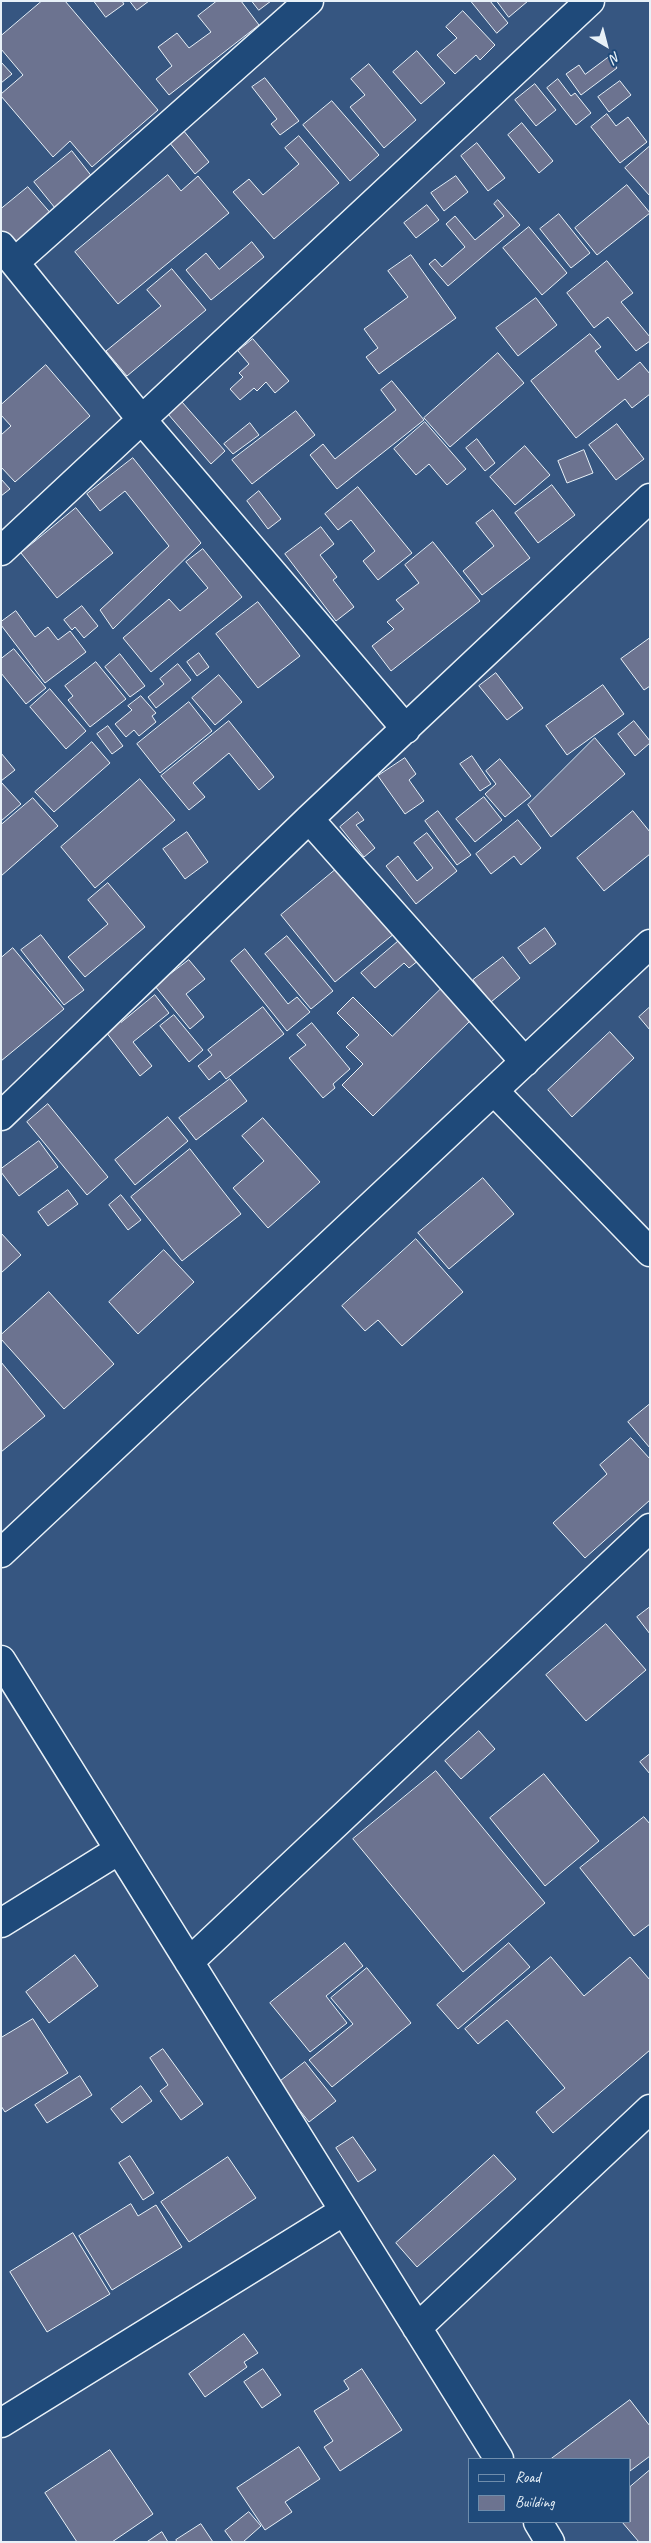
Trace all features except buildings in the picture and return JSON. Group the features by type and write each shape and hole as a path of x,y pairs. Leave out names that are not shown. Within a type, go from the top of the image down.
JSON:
{"street":[{"path":"309,1 8,254 142,420 406,729"},
{"path":"1,551 590,1"},
{"path":"1,1116 309,819 650,498"},
{"path":"309,819 525,1062"},
{"path":"1,1553 650,944"},
{"path":"494,1091 650,1252"},
{"path":"189,1962 650,1528"},
{"path":"1,1660 498,2458"},
{"path":"1,1924 119,1850"},
{"path":"417,2328 650,2109"},
{"path":"1,2423 344,2211"},
{"path":"539,2523 550,2542"}]}
